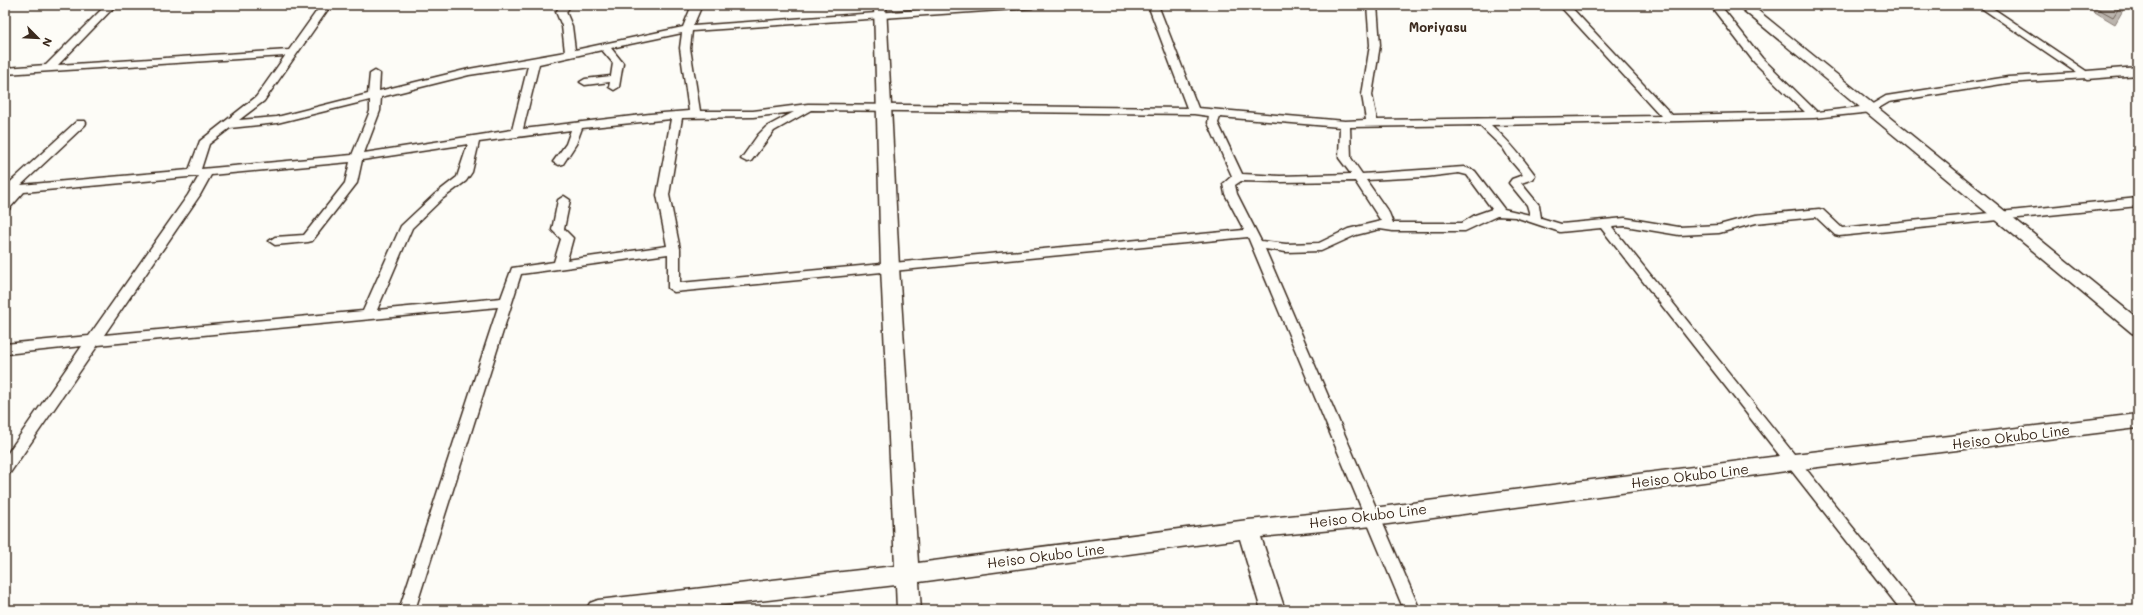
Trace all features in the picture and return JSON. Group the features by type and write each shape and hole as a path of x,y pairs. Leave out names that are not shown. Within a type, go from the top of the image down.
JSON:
{"street":[{"path":"49,68 111,5"},
{"path":"5,469 194,195 200,173 204,143 260,99 326,5"},
{"path":"566,5 561,12 567,26 570,54"},
{"path":"695,114 685,48 687,29 696,5"},
{"path":"226,125 277,120 469,72 534,62 687,29 880,10 1032,5"},
{"path":"1153,5 1194,111"},
{"path":"1372,5 1376,45 1367,95 1372,124"},
{"path":"1564,5 1669,118"},
{"path":"1715,5 1758,60 1814,115"},
{"path":"1743,5 1872,109 2138,329"},
{"path":"1982,5 2087,75"},
{"path":"880,10 882,108 909,610"},
{"path":"585,82 615,83 618,63 605,47"},
{"path":"5,71 292,54"},
{"path":"517,133 534,62"},
{"path":"12,189 357,158 517,133 650,117 695,114 753,114 808,107 1194,111 1345,124 1814,115 1872,109 1886,99 2008,80 2138,71"},
{"path":"275,241 308,238 351,183 357,158 370,125 375,96 375,74"},
{"path":"747,159 762,137 770,129 802,113 808,107"},
{"path":"1215,114 1213,122 1238,177"},
{"path":"677,116 671,158 662,195 674,249 674,288 890,267 1254,238 1286,248 1321,247 1352,232 1380,225 1465,227 1479,218 1496,212 1516,214 1560,228 1625,222 1679,231 1702,231 1725,228 1756,219 1819,213 1839,232 2138,202"},
{"path":"1482,122 1508,146 1515,159 1529,175 1529,177 1516,181 1515,183 1532,204 1536,212 1535,220"},
{"path":"5,206 12,189 26,173 81,123"},
{"path":"1345,124 1344,158 1359,177 1383,213 1387,221 1387,226"},
{"path":"559,162 571,144 578,125"},
{"path":"368,315 407,226 438,197 462,178 466,172 474,140"},
{"path":"1412,610 1254,238 1230,194 1229,184 1238,177 1280,179 1359,177 1425,174 1464,169 1471,173 1501,213"},
{"path":"559,265 567,243 567,238 558,230 564,200"},
{"path":"1603,223 1911,610"},
{"path":"407,610 516,271 674,249"},
{"path":"5,349 506,302"},
{"name":"Heiso Okubo Line","path":"598,610 907,574 1248,530 1373,517 1794,462 2138,421"},
{"path":"1248,530 1273,610"}],"water":[{"path":"2083,5 2126,5 2115,24"}],"district":[{"name":"Moriyasu","path":"1438,27"}]}
